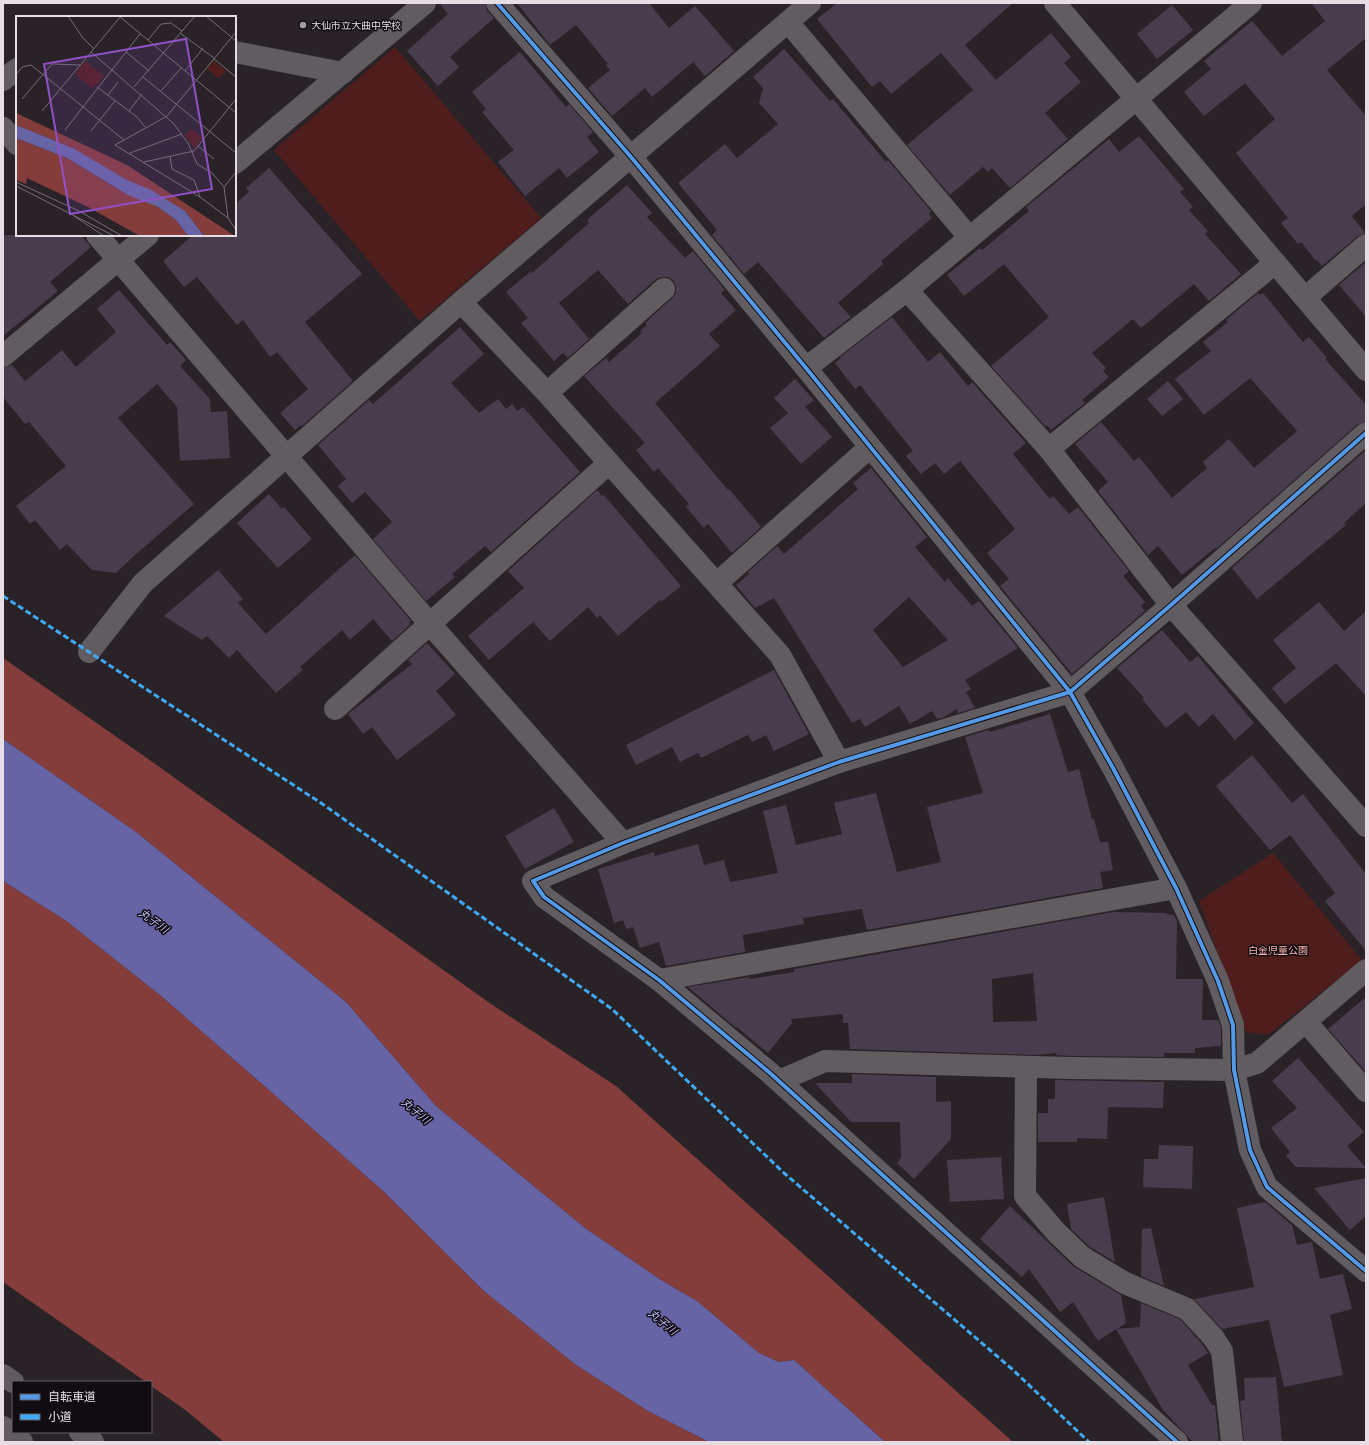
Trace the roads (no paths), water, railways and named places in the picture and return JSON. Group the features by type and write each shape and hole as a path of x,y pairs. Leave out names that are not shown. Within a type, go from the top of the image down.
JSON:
{"street":[{"path":"236,162 425,3"},
{"path":"497,3 631,157 806,368 1070,692 1113,768 1176,888 1218,981 1233,1025 1234,1070 1250,1150 1267,1187 1366,1271"},
{"path":"89,652 143,583 461,302 810,3"},
{"path":"1055,3 1366,370"},
{"path":"806,368 907,290 1250,3"},
{"path":"788,22 969,238"},
{"path":"236,52 343,73"},
{"path":"3,80 16,70"},
{"path":"3,128 16,143"},
{"path":"98,236 287,455 430,624 623,843"},
{"path":"3,356 147,236"},
{"path":"1305,298 1366,245"},
{"path":"1049,449 1275,263"},
{"path":"547,393 664,289"},
{"path":"907,290 1049,449 1171,605 1366,826"},
{"path":"461,302 547,393 780,655 840,762"},
{"path":"1176,1442 778,1081 659,980 544,897 533,881 623,843 840,762 1070,692 1366,433"},
{"path":"717,583 870,447"},
{"path":"335,709 609,463"},
{"path":"659,980 1176,888"},
{"path":"778,1081 825,1061 1026,1067 1234,1070 1257,1063 1366,970"},
{"path":"1306,1022 1366,1091"},
{"path":"1026,1067 1025,1196 1056,1232 1082,1257 1125,1283 1188,1309 1213,1337 1222,1351 1232,1442"},
{"path":"3,1375 12,1381"},
{"path":"3,1427 22,1442"},
{"path":"81,1433 93,1442"},
{"path":"3,1437 8,1442"}],"water":[{"name":"丸子川","path":"3,739 136,832 346,1002 436,1106 585,1228 661,1280 697,1301 759,1353 779,1362 794,1360 885,1442 709,1442 648,1411 576,1365 484,1291 384,1192 160,995 65,920 3,881"}],"place":[{"name":"大仙市立大曲中学校","path":"303,25"}],"park label":[{"name":"白金児童公園","path":"1278,950"}]}
